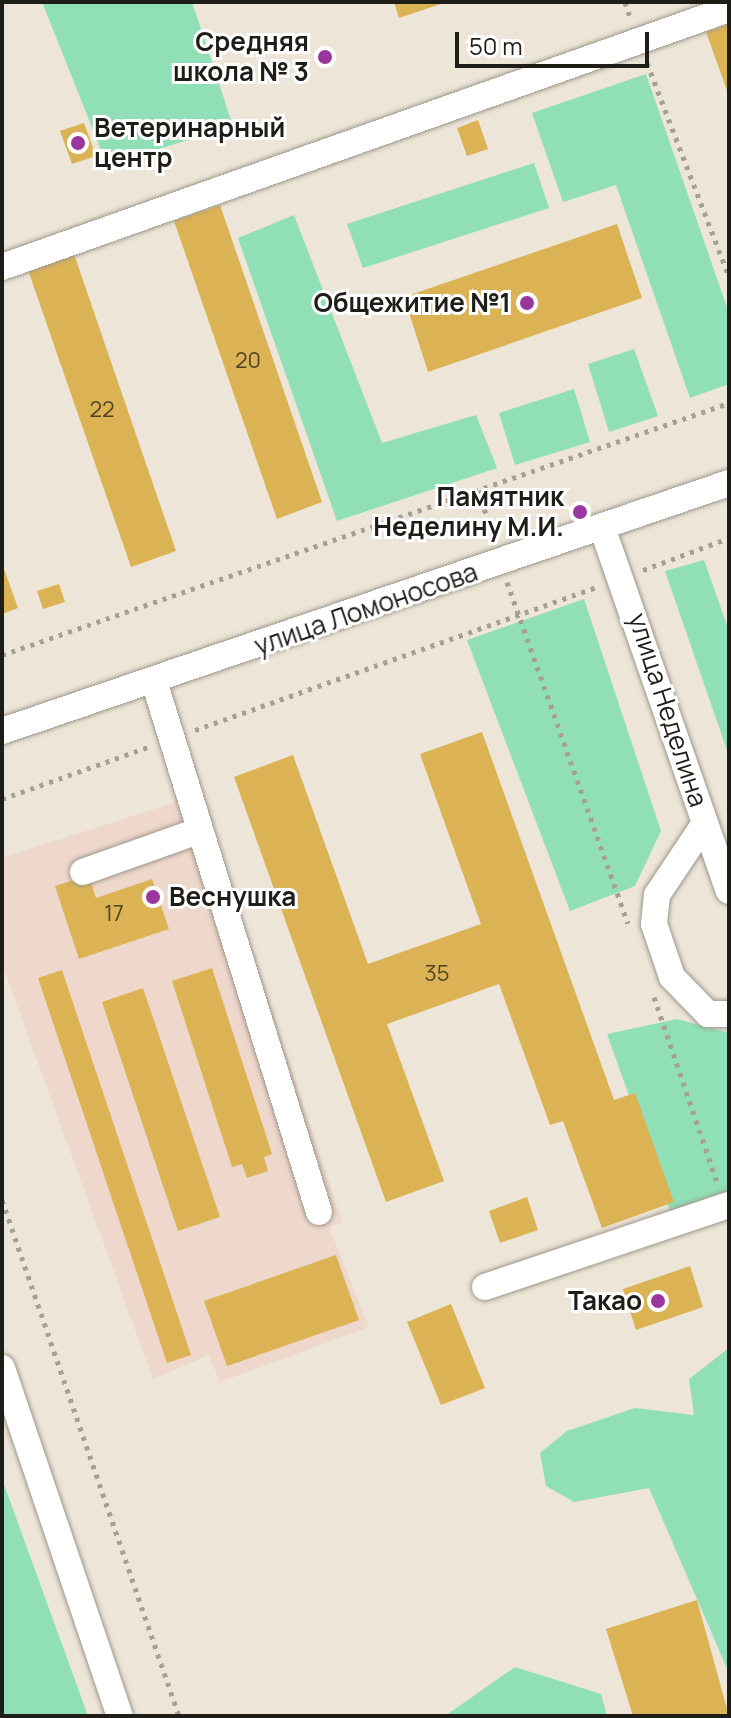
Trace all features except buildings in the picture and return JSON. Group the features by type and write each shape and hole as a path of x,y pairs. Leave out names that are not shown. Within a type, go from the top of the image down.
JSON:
{"street":[{"path":"2,267 729,9"},
{"name":"улица Ломоносова","path":"2,731 603,530 729,483"},
{"name":"улица Неделина","path":"603,530 625,577 729,891"},
{"path":"154,681 168,740 319,1212"},
{"path":"705,823 657,895 654,924 672,977 708,1014 729,1014"},
{"path":"83,872 198,831"},
{"path":"485,1287 727,1206"},
{"path":"2,1368 120,1716"}],"path":[{"path":"625,2 729,277"},
{"path":"2,655 729,403"},
{"path":"479,490 500,564 629,927"},
{"path":"2,799 729,538"},
{"path":"650,986 727,1206"},
{"path":"2,1200 179,1716"}],"shaded area":[{"path":"201,794 342,1223 329,1227 369,1327 220,1382 209,1355 153,1379 2,964 2,858"}],"green space":[{"path":"42,2 192,2 233,126 107,165"},
{"path":"646,74 729,313 729,384 690,398 616,185 563,202 532,113"},
{"path":"534,163 549,208 363,268 347,224"},
{"path":"294,215 382,443 476,415 497,468 337,521 238,238"},
{"path":"634,349 658,416 609,432 588,364"},
{"path":"574,389 590,442 515,465 499,413"},
{"path":"704,560 729,631 729,756 665,571"},
{"path":"584,599 661,831 635,886 570,911 467,640"},
{"path":"677,1019 729,1033 729,1198 672,1216 607,1034"},
{"path":"729,1348 729,1673 649,1488 574,1502 546,1486 540,1453 567,1431 635,1408 694,1415 689,1379"},
{"path":"2,1479 88,1716 2,1716"},
{"path":"515,1667 601,1694 607,1716 445,1716"}],"place":[{"name":"Средняя школа № 3","path":"325,57"},
{"name":"Ветеринарный центр","path":"78,143"},
{"name":"Общежитие №1","path":"527,303"},
{"name":"Памятник Неделину М.И.","path":"580,512"},
{"name":"Веснушка","path":"153,897"},
{"name":"Такао","path":"658,1301"}]}
